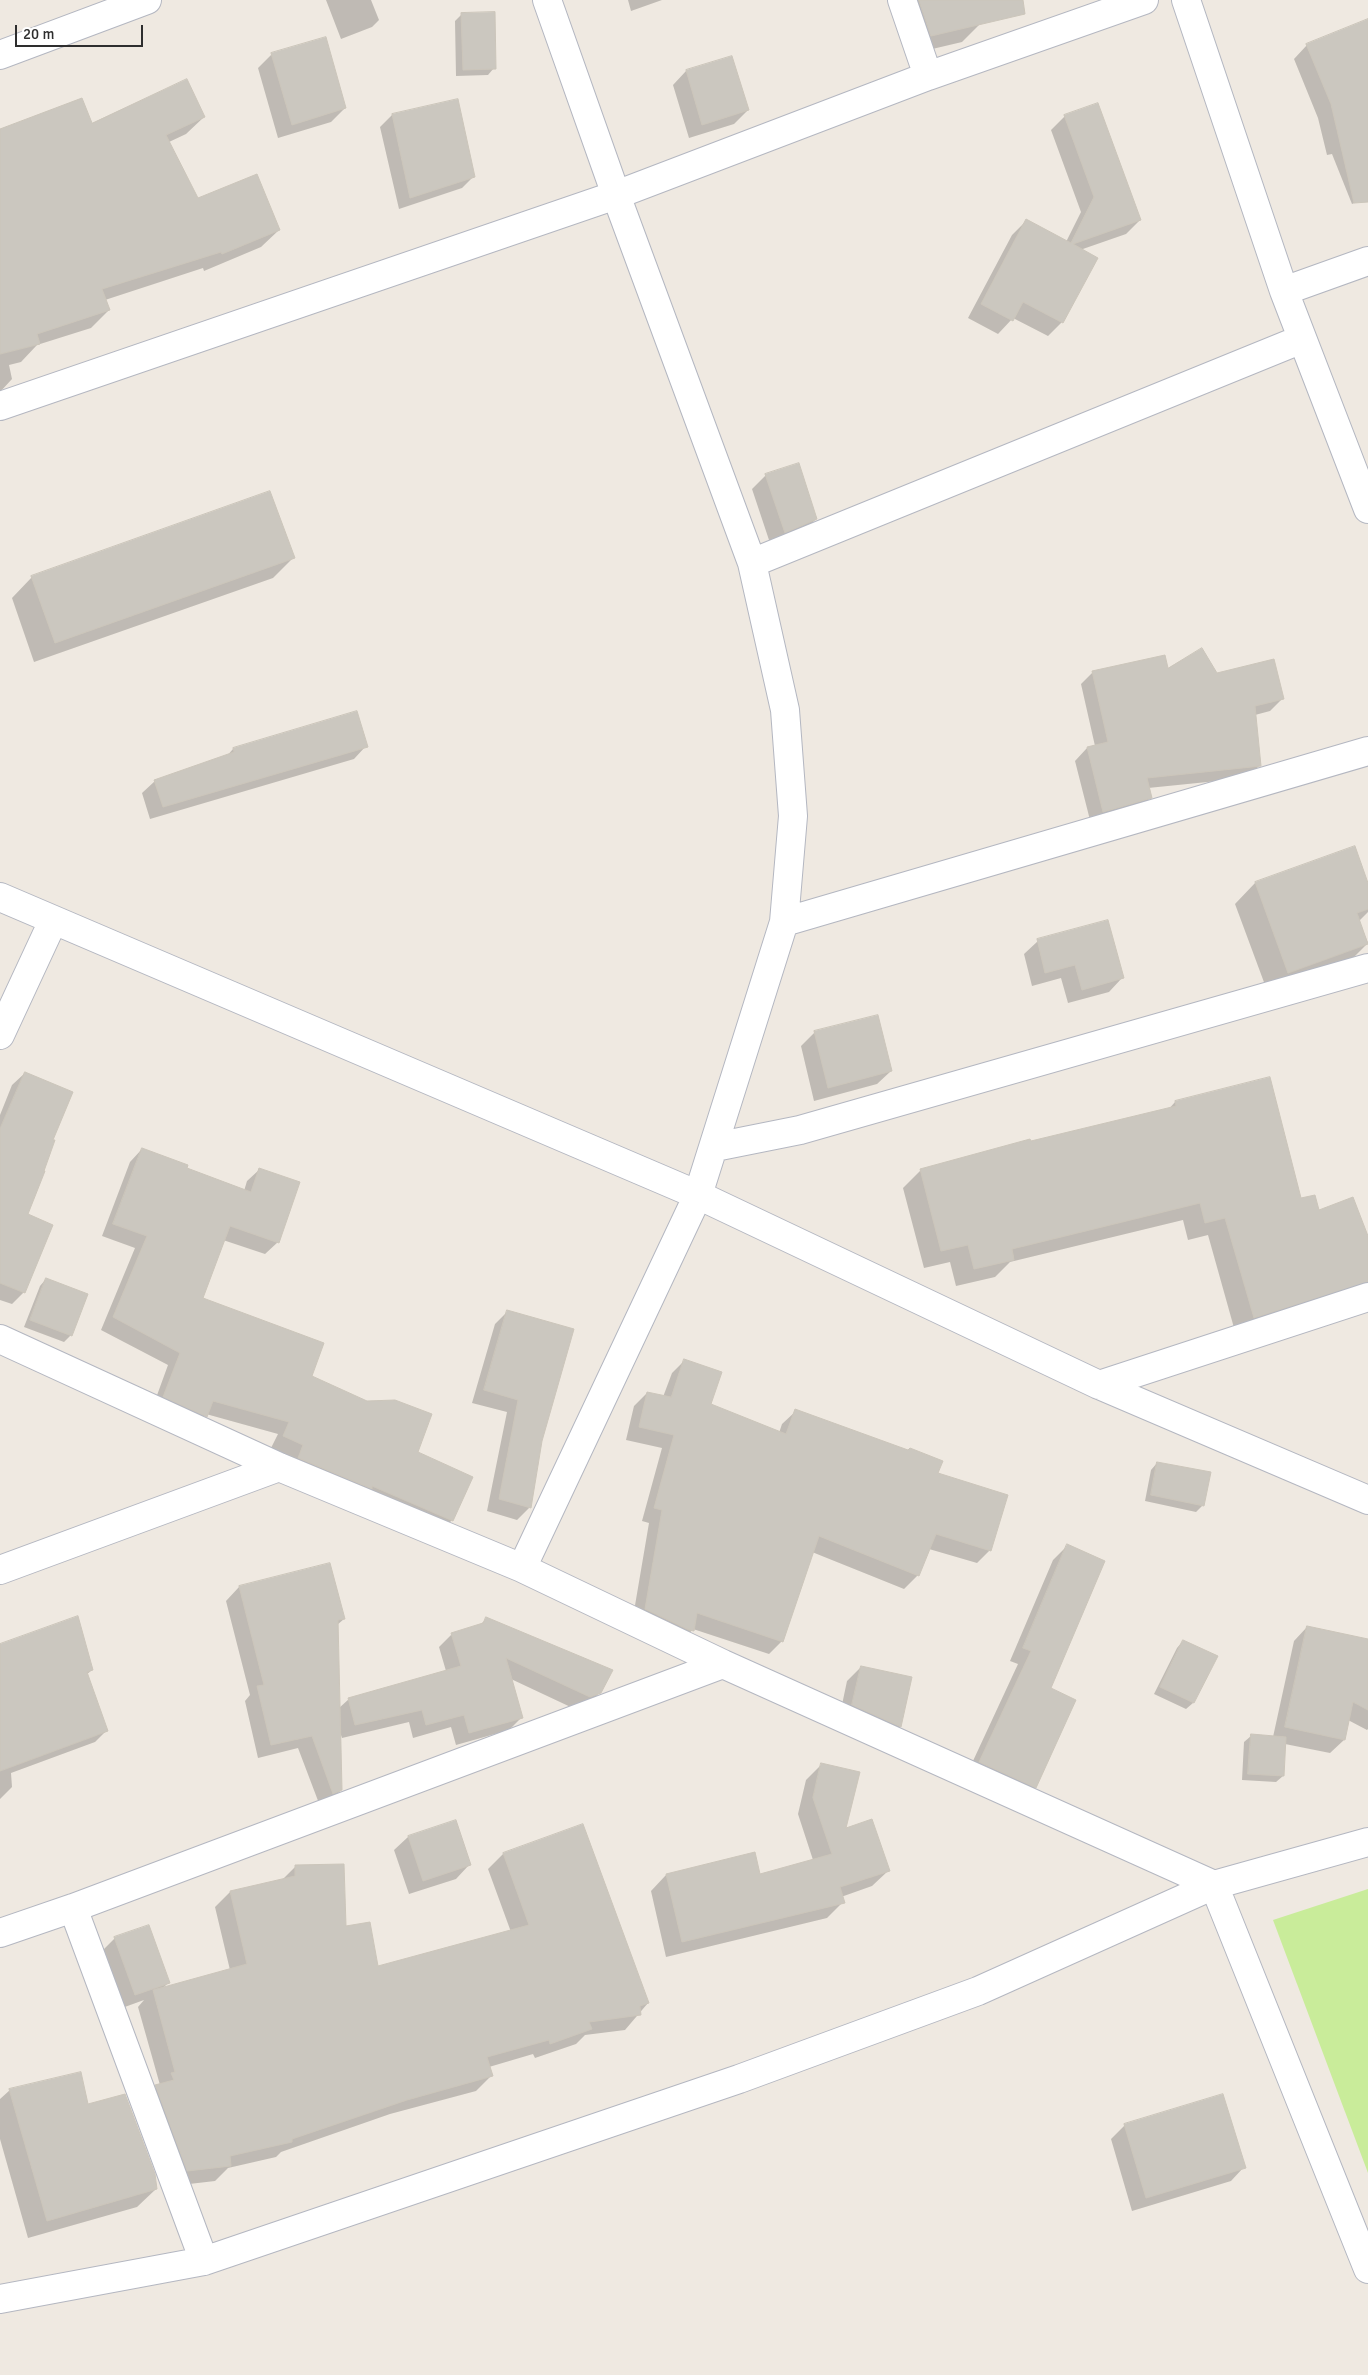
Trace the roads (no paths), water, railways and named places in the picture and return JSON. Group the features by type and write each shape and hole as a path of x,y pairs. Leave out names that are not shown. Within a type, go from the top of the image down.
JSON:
{"street":[{"path":"0,55 148,0"},
{"path":"522,1568 698,1195 784,922 793,816 785,710 752,563 616,195 547,0"},
{"path":"902,0 928,76"},
{"path":"0,406 616,195 928,76 1144,0"},
{"path":"1186,0 1284,291 1368,509"},
{"path":"1284,291 1368,261"},
{"path":"752,563 1302,340"},
{"path":"784,922 1368,751"},
{"path":"0,897 698,1195 1099,1385 1368,1500"},
{"path":"0,1035 54,921"},
{"path":"715,1146 800,1130 1368,968"},
{"path":"1099,1385 1368,1297"},
{"path":"0,1340 279,1467 522,1568 723,1664 1214,1885 1368,2269"},
{"path":"0,1570 279,1467"},
{"path":"0,1933 74,1908 723,1664"},
{"path":"0,2299 204,2261 739,2079 978,1991 1214,1885 1368,1842"},
{"path":"74,1908 204,2261"}]}
